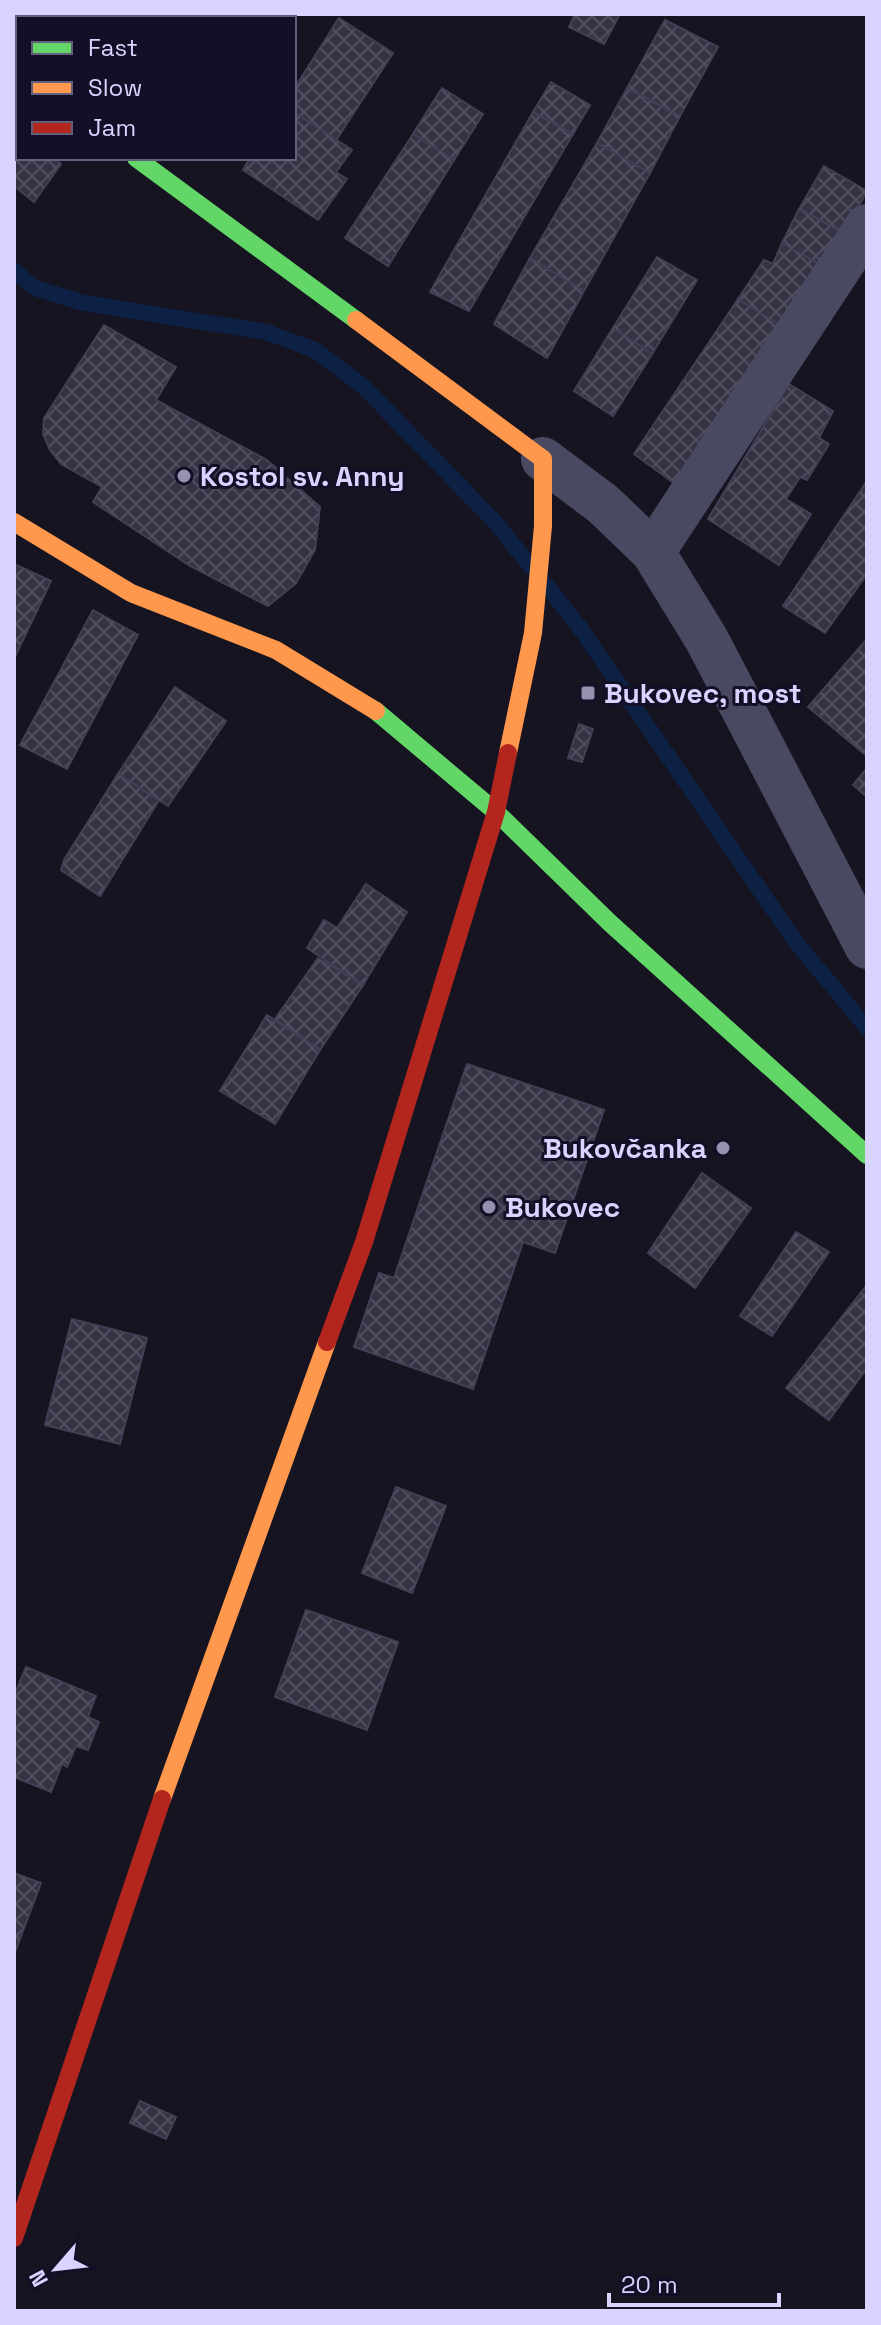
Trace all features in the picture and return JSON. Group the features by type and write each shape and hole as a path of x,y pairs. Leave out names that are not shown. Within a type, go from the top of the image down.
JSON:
{"street":[{"path":"139,160 603,504 653,552 707,640 867,947"},
{"path":"653,552 867,226"},
{"path":"14,2238 185,1729 364,1242 496,812 533,633 543,526 543,459"},
{"path":"14,522 131,593 276,650 372,707 496,812 610,923 867,1155"}],"building":[{"path":"104,14 185,14 184,16 102,16"},
{"path":"575,14 620,14 604,44 569,27"},
{"path":"339,18 393,53 336,140 296,113 296,86"},
{"path":"665,20 718,47 680,116 627,88"},
{"path":"551,82 590,105 573,134 533,112"},
{"path":"442,88 483,114 454,160 413,134"},
{"path":"627,88 680,116 650,173 597,143"},
{"path":"533,112 573,134 469,311 430,292"},
{"path":"296,113 352,150 336,172 347,179 318,220 243,170 249,160 296,160"},
{"path":"14,125 16,160 56,160 61,164 34,202 14,186"},
{"path":"413,134 454,160 388,266 345,238"},
{"path":"597,143 650,173 584,291 530,258"},
{"path":"824,166 867,191 844,233 799,209"},
{"path":"799,209 844,233 824,267 782,243"},
{"path":"782,243 824,267 791,332 738,299 764,260 773,264"},
{"path":"657,257 697,280 652,354 613,328"},
{"path":"530,258 584,291 547,358 494,324"},
{"path":"738,299 791,332 685,491 634,454"},
{"name":"Kostol sv. Anny","path":"104,325 176,367 156,400 267,460 320,507 315,550 296,583 268,606 190,566 93,502 102,487 61,464 50,450 43,434 44,418"},
{"path":"613,328 652,354 613,416 574,391"},
{"path":"789,384 833,411 819,438 829,444 807,480 800,477 786,499 811,514 779,565 708,519"},
{"path":"867,481 867,574 825,633 783,606"},
{"path":"14,564 51,581 14,659"},
{"path":"93,610 138,635 67,769 20,745"},
{"path":"867,639 867,756 808,707"},
{"path":"175,687 226,721 168,806 118,774"},
{"path":"579,724 593,729 582,762 568,758"},
{"path":"867,768 867,797 853,785"},
{"path":"118,774 159,800 100,896 61,870 64,860"},
{"path":"366,884 407,912 363,985 307,948 324,920 337,928"},
{"path":"318,958 363,985 320,1050 275,1019"},
{"path":"267,1015 320,1050 275,1124 220,1091"},
{"path":"467,1064 604,1110 555,1253 523,1242 473,1389 354,1347 379,1273 394,1278"},
{"path":"702,1173 751,1208 695,1288 648,1253"},
{"path":"796,1232 829,1252 772,1336 740,1316"},
{"path":"867,1285 867,1368 829,1420 786,1388"},
{"path":"72,1319 147,1338 120,1444 45,1425"},
{"path":"396,1487 446,1506 412,1593 362,1573"},
{"path":"306,1610 398,1642 367,1730 275,1697"},
{"path":"26,1667 96,1696 88,1717 99,1722 88,1750 76,1746 67,1767 62,1764 51,1792 14,1777 14,1696"},
{"path":"14,1873 41,1883 14,1955"},
{"path":"140,2101 176,2117 166,2139 130,2123"}],"waterway":[{"path":"14,270 35,288 84,303 266,332 315,350 364,387 496,523 531,567"},
{"path":"546,585 578,625 795,941 867,1028"}],"traffic: fast":[{"path":"139,160 356,320"},
{"path":"376,711 496,812 610,923 867,1155"}],"traffic: slow":[{"path":"356,320 543,459 543,526 533,633 508,753"},
{"path":"14,522 131,593 276,650 376,711"},
{"path":"162,1799 327,1342"}],"traffic: jam":[{"path":"327,1342 364,1242 496,812 508,753"},
{"path":"14,2238 162,1799"}],"place":[{"name":"Kostol sv. Anny","path":"184,476"},
{"name":"Bukovec, most","path":"588,693"},
{"name":"Bukovčanka","path":"723,1148"},
{"name":"Bukovec","path":"489,1207"}]}
